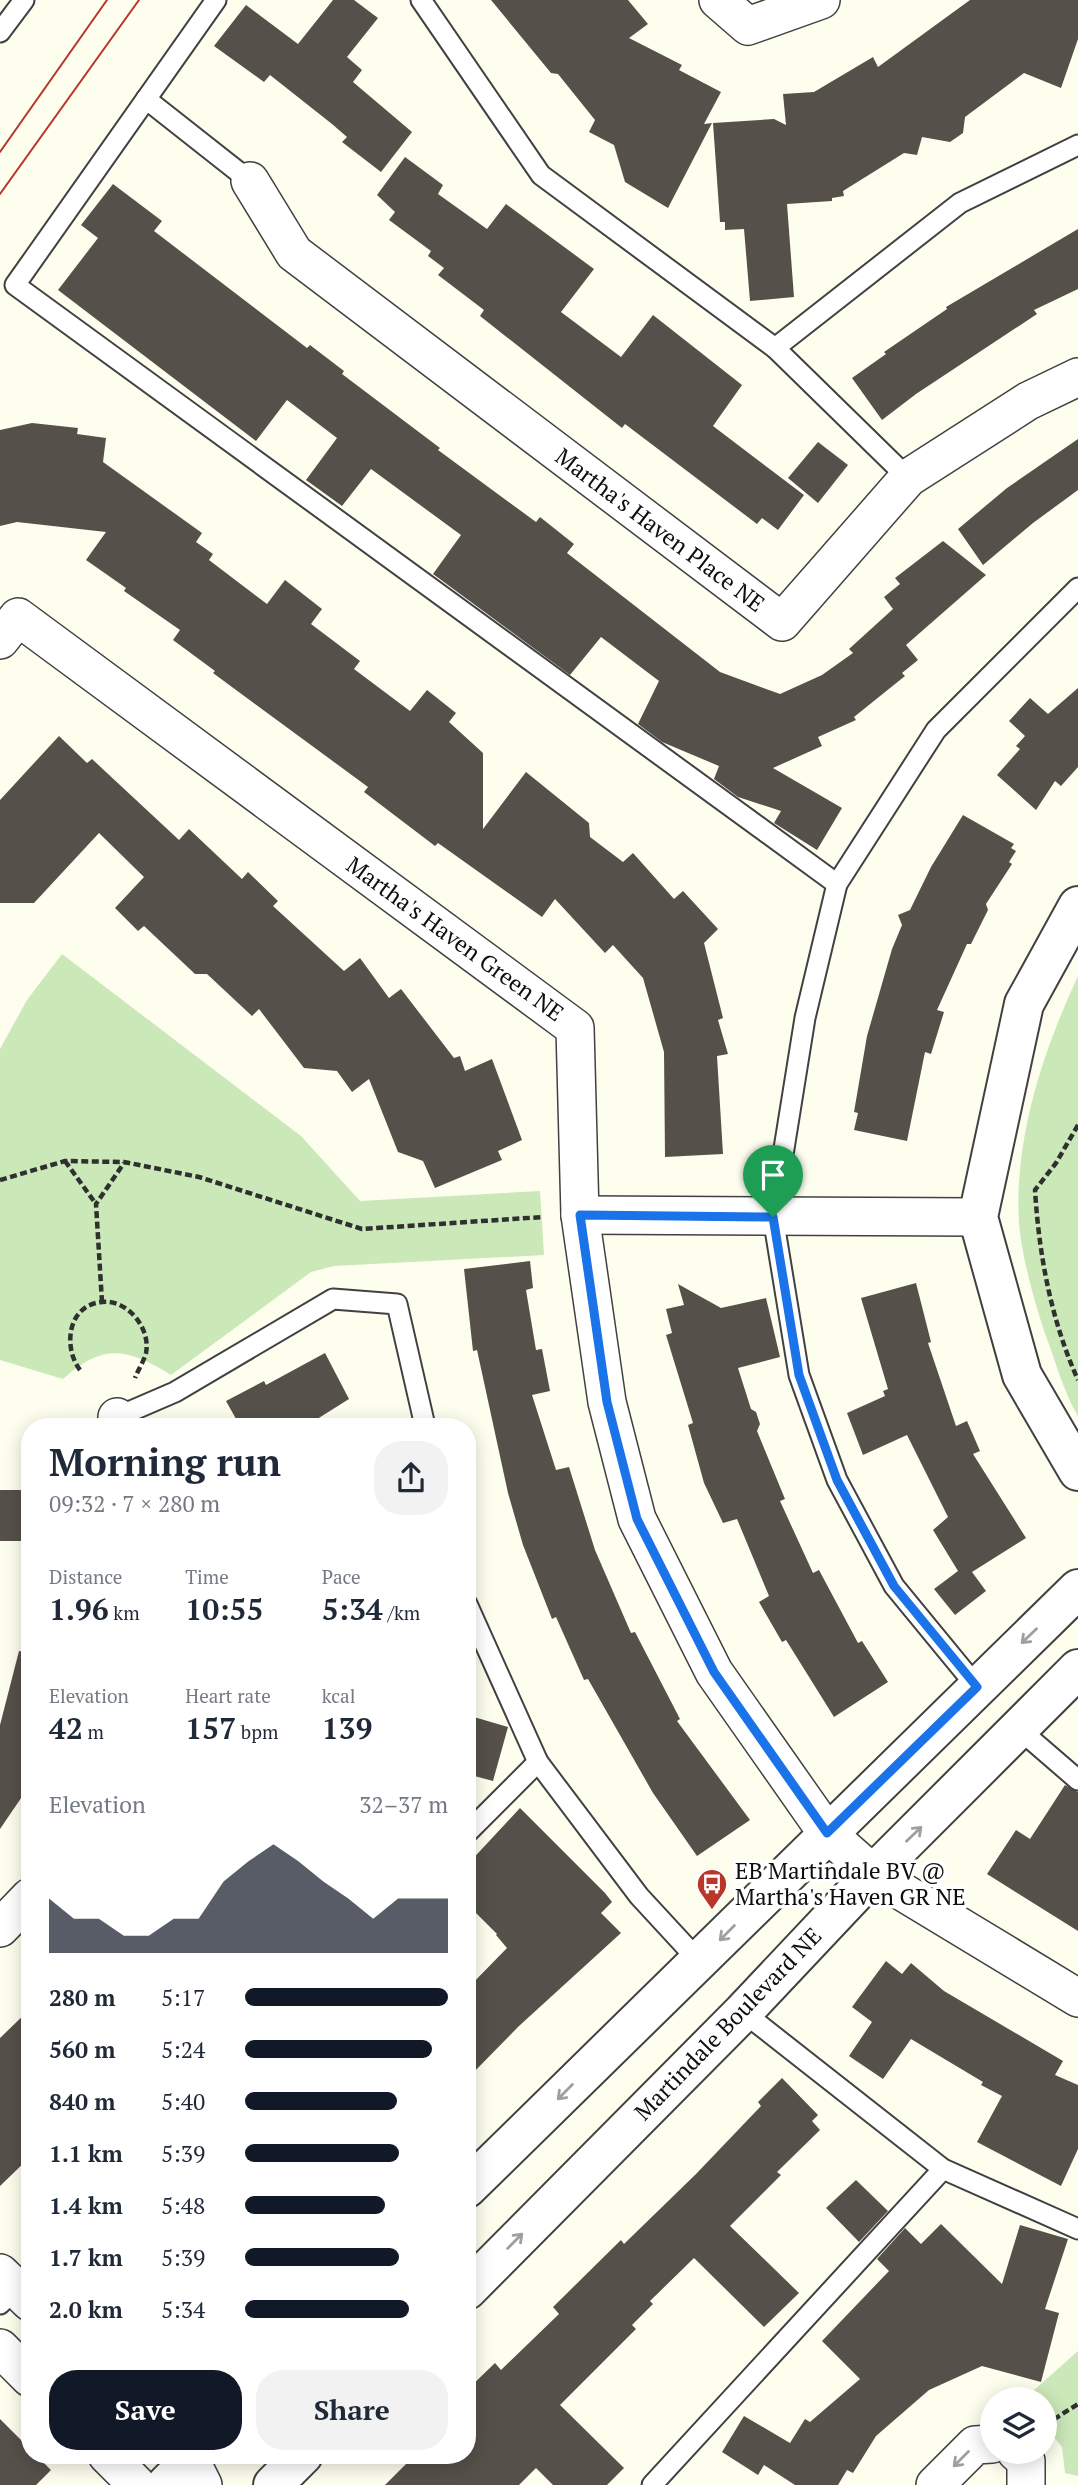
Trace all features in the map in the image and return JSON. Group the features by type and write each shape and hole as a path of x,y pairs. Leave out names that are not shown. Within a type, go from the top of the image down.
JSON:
{"street":[{"path":"718,0 748,26 821,0"},
{"name":"Martha's Haven Place NE","path":"250,181 294,253 782,622 908,478 1028,401 1078,377"},
{"name":"Martha's Haven Green NE","path":"0,640 18,617 575,1028 580,1215 607,1402 637,1519 714,1672 827,1833 873,1874 1078,1998"},
{"path":"1078,906 1024,1004 978,1217 1022,1375 1078,1471"},
{"path":"580,1215 978,1217"},
{"path":"476,2179 1078,1588"},
{"name":"Martindale Boulevard NE","path":"476,2281 743,2012 873,1874 1020,1730 1078,1669"},
{"path":"0,1928 21,1906"},
{"path":"0,2348 21,2369"},
{"path":"935,2485 975,2445 980,2445"},
{"path":"116,2464 137,2485"},
{"path":"273,2485 294,2464"},
{"path":"1026,2464 1026,2485"}],"lane":[{"path":"0,32 24,0"},
{"path":"216,0 15,285 837,884"},
{"path":"421,0 541,175 775,348 908,478"},
{"path":"146,99 250,181"},
{"path":"775,348 960,203 1078,145"},
{"path":"977,1687 894,1586 837,1480 799,1375 773,1217 805,1018 837,884 936,730 1078,588"},
{"path":"126,1418 333,1299 397,1304 423,1418"},
{"path":"476,1624 538,1762 639,1896 699,1961"},
{"path":"1020,1730 1078,1780"},
{"path":"476,1824 538,1762"},
{"path":"743,2012 943,2169 1078,2229"},
{"path":"652,2485 943,2169"}],"path":[{"path":"1078,1125 1056,1163 1035,1190 1038,1232 1048,1289 1058,1331 1078,1380"},
{"path":"0,1180 65,1161 124,1162 198,1177 362,1229 580,1215"},
{"path":"65,1161 96,1204 102,1302"},
{"path":"96,1204 124,1162"},
{"path":"80,1370 72,1359 69,1347 71,1330 77,1317 88,1306 102,1302 128,1311 138,1320 146,1335 146,1352 121,1418"},
{"path":"1057,2417 1078,2404"}],"green space":[{"path":"62,954 301,1136 360,1201 540,1191 544,1255 334,1266 311,1272 171,1375 141,1359 116,1353 91,1359 63,1379 0,1360 0,1049 27,1000"},
{"path":"1078,976 1078,1416 1059,1373 1031,1286 1019,1223 1019,1191 1026,1127 1034,1096 1053,1034"},
{"path":"1078,2351 1078,2476 1065,2473 1062,2447 1057,2441 1057,2387 1038,2387"}],"building":[{"path":"333,0 354,0 378,18 347,57 362,70 353,82 412,132 381,172 342,142 347,137 270,75 264,82 214,46 246,5 298,44"},
{"path":"491,0 628,0 648,24 629,38 682,65 679,70 721,92 704,124 712,123 668,208 625,182 614,145 589,132 595,120 558,74 551,73"},
{"path":"970,0 1078,0 1078,39 1061,88 1024,73 965,117 963,133 950,142 922,137 917,155 904,153 843,191 844,196 832,198 832,201 787,204 794,297 750,301 744,229 725,230 725,222 720,222 713,123 774,119 786,125 783,94 814,92 873,57 878,67"},
{"path":"405,157 443,185 438,194 487,229 506,204 594,269 561,312 621,357 653,315 742,385 713,426 804,495 778,530 762,518 757,524 625,424 622,428 480,316 484,310 438,275 444,268 428,256 431,251 389,220 395,212 377,195"},
{"path":"113,184 162,221 154,231 307,348 310,345 344,371 342,374 440,448 438,450 536,522 540,517 574,544 567,553 720,672 780,694 822,675 853,653 849,649 893,609 884,597 900,584 895,578 943,541 986,575 906,645 918,660 902,673 905,676 854,717 856,720 818,737 822,746 773,768 842,808 817,850 774,823 781,811 738,797 714,779 719,766 662,742 638,724 659,681 601,637 570,675 433,574 461,535 371,469 342,506 306,480 337,438 287,400 256,441 58,290 98,238 81,225"},
{"path":"1078,229 1078,289 1034,310 1037,314 916,394 882,420 852,378 886,354 884,352 947,309 946,307"},
{"path":"32,423 78,428 77,434 106,438 103,462 202,533 196,542 213,554 209,560 267,604 285,580 322,609 311,624 360,661 354,669 410,711 427,690 456,713 449,722 483,753 483,829 526,772 589,823 590,837 623,862 633,853 674,899 683,891 718,929 704,943 723,1018 718,1020 728,1054 717,1056 723,1154 665,1157 664,1052 643,978 613,945 605,953 555,899 542,917 438,843 435,846 364,792 368,787 213,673 215,671 173,640 180,630 124,591 126,588 86,560 106,532 17,522 0,526 0,430"},
{"path":"1078,439 1078,490 983,565 958,529 1007,488"},
{"path":"818,442 848,465 818,503 788,478"},
{"path":"1078,688 1078,767 1061,786 1055,781 1036,810 997,775 1020,749 1016,746 1025,736 1009,721 1030,698 1048,714"},
{"path":"59,736 87,763 92,759 179,840 189,829 242,879 248,872 278,901 273,906 344,971 360,958 389,998 401,989 454,1058 460,1056 465,1071 492,1059 522,1140 498,1151 502,1160 435,1188 423,1161 398,1152 369,1079 352,1092 337,1071 304,1068 259,1009 252,1016 207,974 195,974 144,926 138,931 115,908 144,877 99,833 34,903 0,903 0,800"},
{"path":"963,815 1014,844 1011,848 1016,851 1009,862 1012,864 986,904 988,910 971,944 967,944 937,1010 944,1012 931,1054 925,1052 907,1141 854,1130 858,1113 854,1112 867,1036 892,949 902,925 898,915 910,910 931,867"},
{"path":"530,1261 533,1288 526,1290 536,1350 542,1349 550,1391 532,1395 556,1470 569,1467 595,1550 631,1633 635,1632 680,1719 677,1721 750,1820 697,1856 653,1793 588,1679 584,1680 556,1617 552,1619 523,1545 508,1493 477,1350 473,1351 464,1269"},
{"path":"916,1283 931,1342 928,1343 956,1426 967,1421 980,1451 973,1454 1026,1538 972,1572 986,1591 955,1615 934,1589 958,1571 933,1530 948,1517 907,1435 863,1455 847,1413 885,1396 883,1391 888,1389 861,1298"},
{"path":"678,1284 721,1308 766,1298 780,1357 738,1368 751,1409 756,1412 760,1424 757,1431 785,1499 780,1501 813,1573 819,1570 858,1643 862,1641 888,1682 834,1717 786,1640 782,1642 759,1602 769,1596 737,1519 723,1523 704,1483 688,1425 693,1423 666,1335 672,1333 666,1309 684,1305"},
{"path":"325,1353 349,1399 319,1418 236,1418 226,1401 264,1381 266,1385"},
{"path":"0,1490 21,1490 21,1541 0,1541"},
{"path":"21,1651 21,1798 0,1829 0,1725"},
{"path":"476,1718 508,1727 493,1781 476,1776"},
{"path":"1065,1785 1078,1792 1078,1931 987,1874 1016,1830 1030,1839"},
{"path":"520,1808 605,1893 612,1902 601,1913 621,1933 519,2026 476,2070 476,1980 507,1948 476,1913 476,1855"},
{"path":"886,1961 902,1974 911,1963 944,1991 1063,2061 1055,2075 1078,2085 1078,2149 1061,2186 977,2142 1002,2096 981,2085 983,2082 911,2039 883,2079 849,2056 872,2022 852,2007"},
{"path":"21,2018 21,2166 0,2186 0,2038"},
{"path":"782,2078 818,2115 812,2121 820,2130 777,2172 781,2175 730,2226 799,2293 764,2327 694,2258 650,2301 653,2304 632,2325 636,2329 560,2405 624,2468 607,2485 553,2485 536,2468 519,2485 385,2485 406,2464 476,2464 476,2381 495,2363 501,2370 559,2314 553,2307 621,2240 624,2244 696,2174 761,2106 758,2102"},
{"path":"856,2180 888,2211 859,2242 826,2208"},
{"path":"941,2224 1002,2284 1020,2225 1068,2239 1045,2309 1059,2313 1041,2382 982,2366 929,2390 876,2436 853,2473 847,2470 838,2485 795,2485 764,2465 758,2475 722,2452 744,2416 790,2443 805,2419 810,2422 860,2379 822,2341 889,2271 877,2259 905,2228 921,2244"},
{"path":"0,2419 21,2440 21,2464 45,2464 51,2470 36,2485 0,2485"}],"tram line":[{"path":"0,152 107,0"},
{"path":"0,194 139,0"}],"place":[{"name":"EB Martindale BV @ Martha's Haven GR NE","path":"712,1911"}],"route":[{"path":"580,1215 773,1217 799,1375 837,1480 894,1586 977,1687 827,1833 714,1672 637,1519 607,1402 580,1215"}]}
